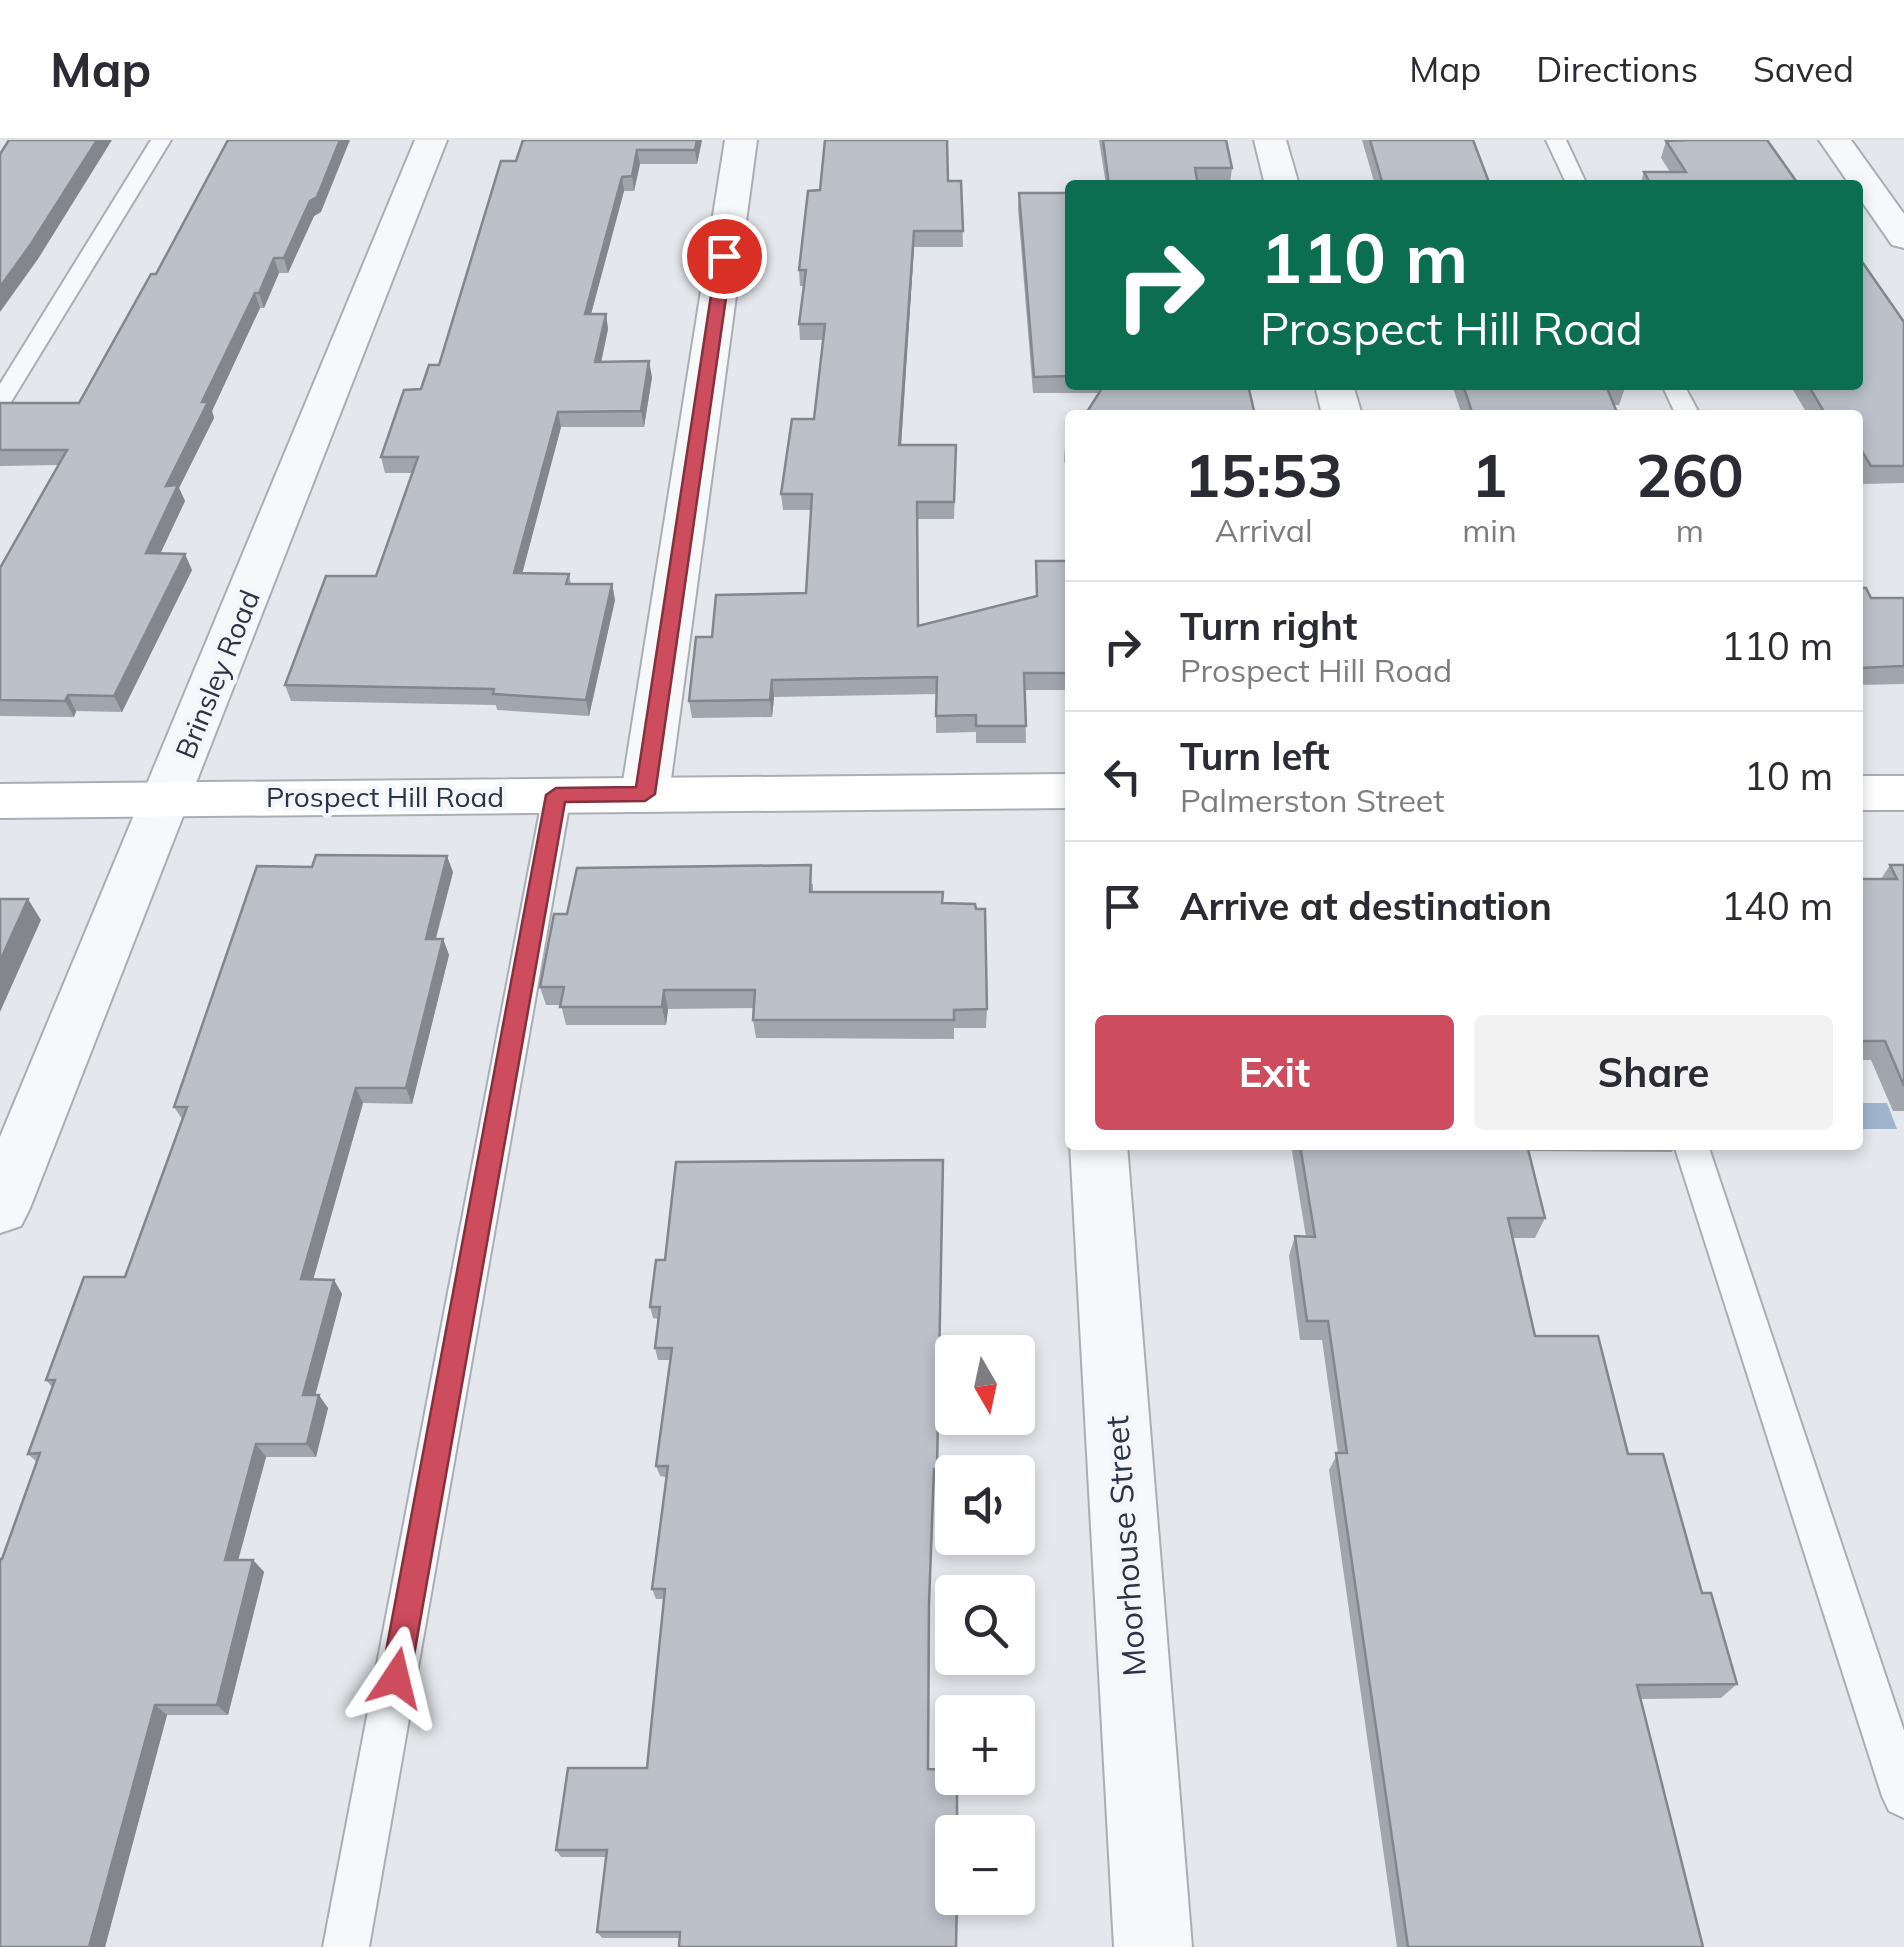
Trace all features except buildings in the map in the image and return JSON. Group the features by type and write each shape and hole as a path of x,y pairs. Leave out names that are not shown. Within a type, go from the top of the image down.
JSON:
{"street":[{"name":"Brinsley Road","path":"0,1208 431,140"},
{"path":"645,794 742,140"},
{"path":"1270,140 1281,180"},
{"path":"1835,140 1904,238"},
{"name":"Prospect Hill Road","path":"0,801 1065,791"},
{"path":"1863,793 1904,792"},
{"name":"Moorhouse Street","path":"1098,1150 1153,1947"}],"lane":[{"path":"0,402 160,140"},
{"path":"1556,140 1575,180"},
{"path":"346,1947 556,795"},
{"path":"1693,1150 1904,1796"}],"water":[{"path":"1863,1103 1887,1103 1897,1129 1863,1129"}],"route":[{"path":"396,1678 556,795 645,794 724,256"}]}
